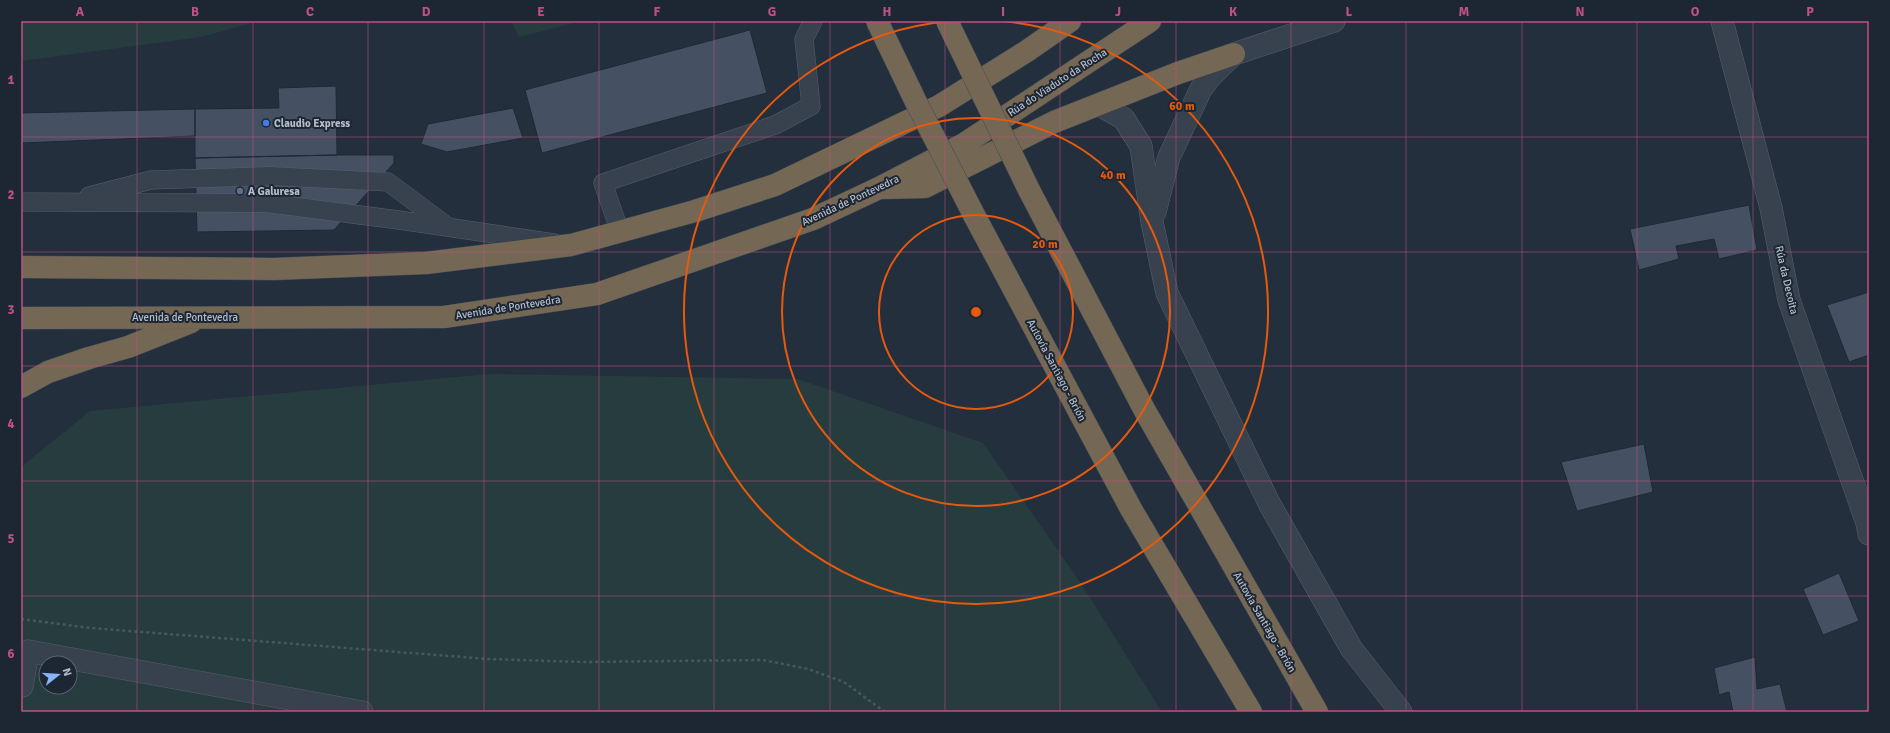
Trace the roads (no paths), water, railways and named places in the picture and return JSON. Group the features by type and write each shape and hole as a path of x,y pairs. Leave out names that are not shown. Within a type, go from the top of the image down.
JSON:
{"highway":[{"name":"Autovía Santiago - Brión","path":"877,21 916,102 974,215 1131,509 1251,712"},
{"name":"Autovía Santiago - Brión","path":"947,21 1029,190 1145,411 1317,712"},
{"path":"21,267 274,269 426,262 571,245 695,211 775,185 939,106 1028,51 1070,21"},
{"name":"Rúa do Viaduto da Rocha","path":"964,144 1150,21"},
{"path":"877,189 925,187 1054,122 1178,73 1234,54"},
{"name":"Avenida de Pontevedra","path":"21,318 444,317 597,294 813,219 877,189 964,144"},
{"path":"21,387 48,372 128,347 203,317"}],"street":[{"path":"1152,222 1169,157 1201,89 1210,76 1234,54 1334,21"},
{"name":"Rúa da Decoita","path":"1722,21 1771,208 1789,300 1867,523 1869,534"},
{"path":"1100,105 1124,119 1141,146 1152,222 1167,293 1269,503 1351,648 1401,712"},
{"path":"22,690 28,651 362,712"}],"lane":[{"path":"620,232 602,183 775,125 811,106 804,39 813,21"},
{"path":"64,202 151,180 270,176 388,182 449,227"},
{"path":"21,202 266,203 571,245"}],"place":[{"name":"Claudio Express","path":"266,123"},
{"name":"A Galuresa","path":"240,191"}]}
